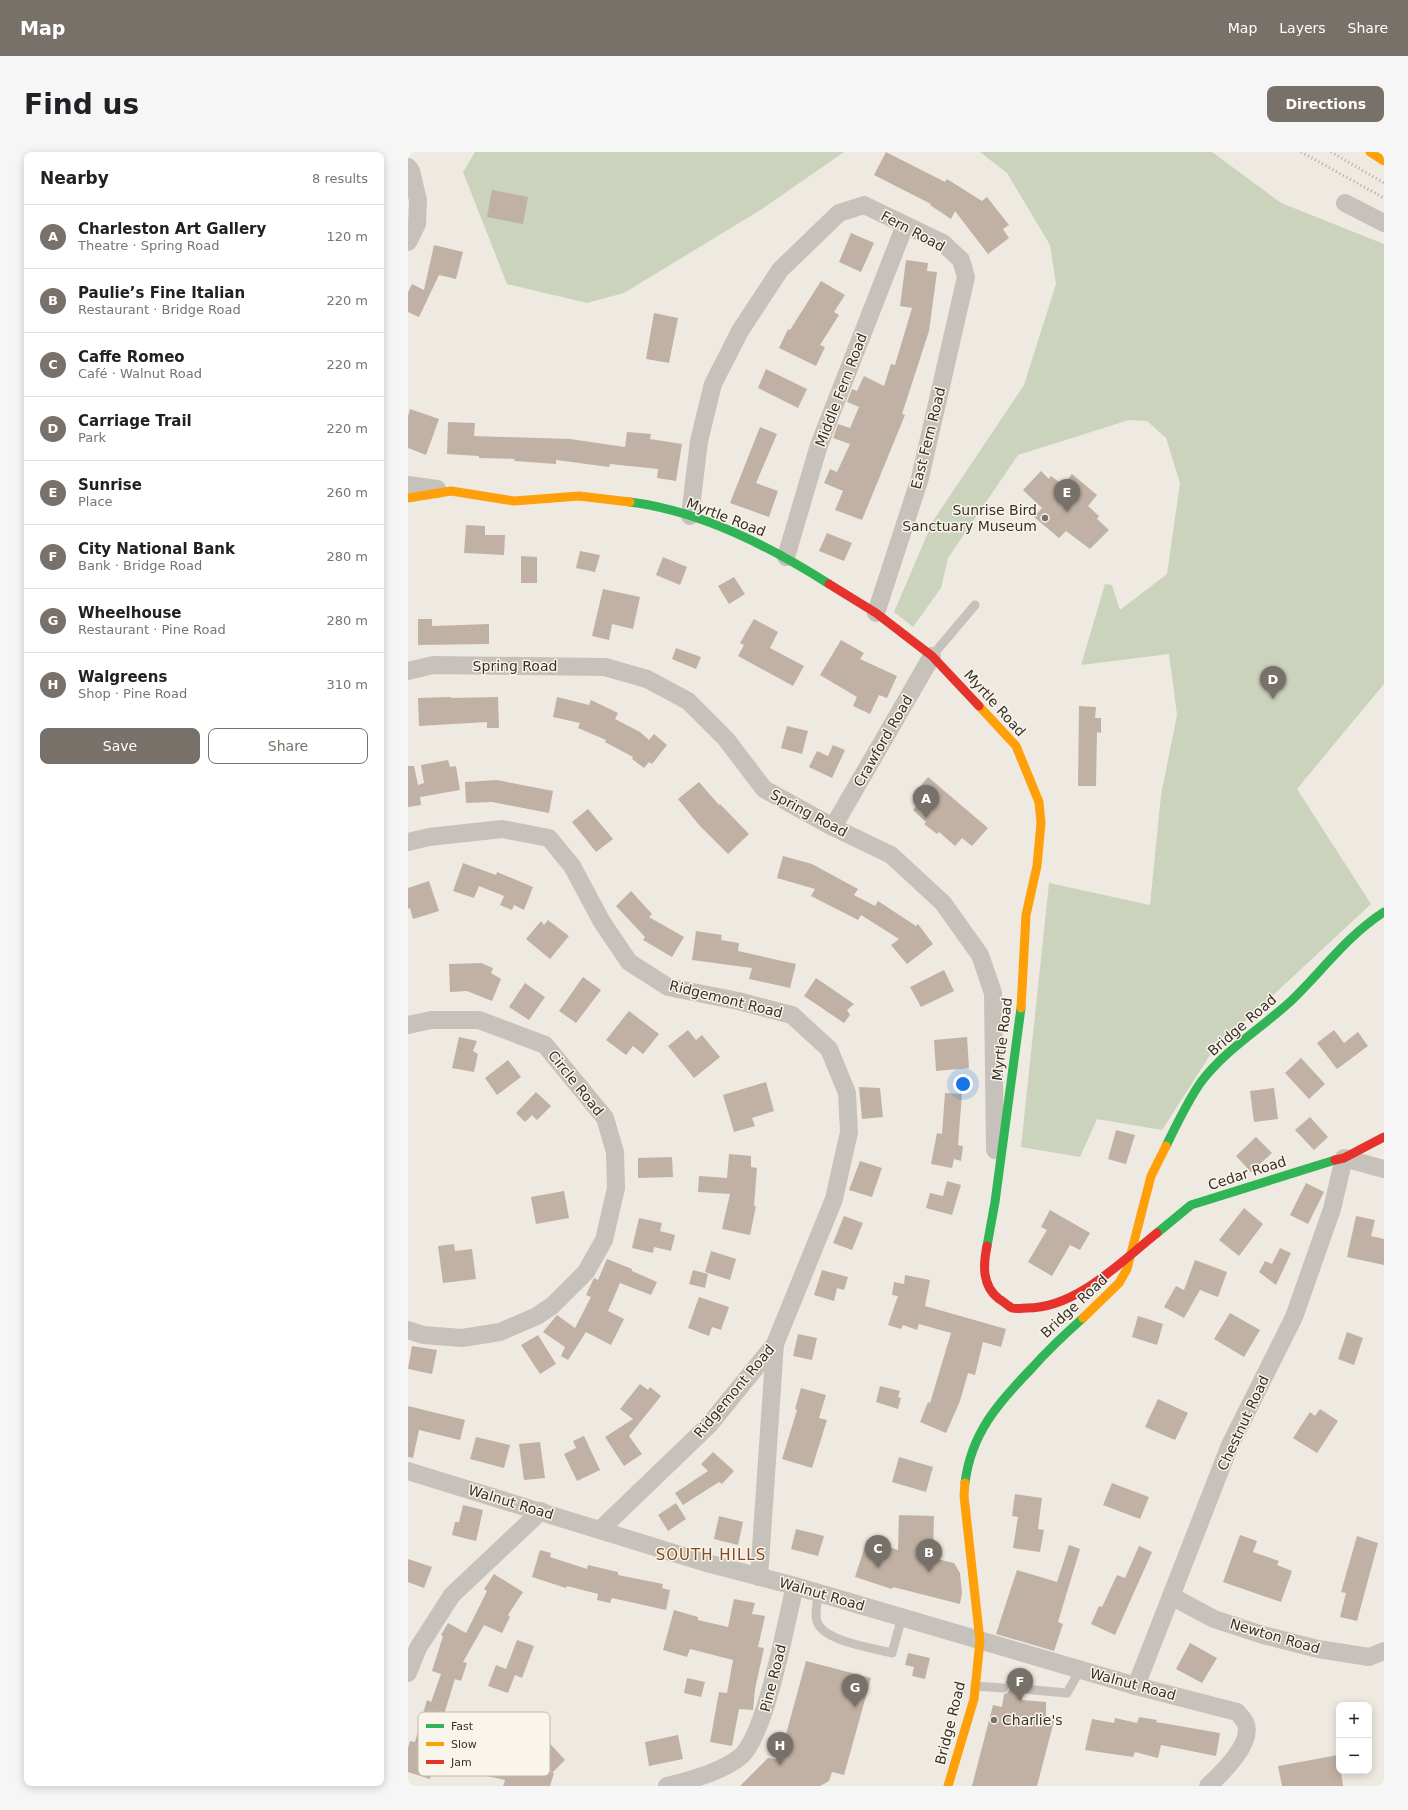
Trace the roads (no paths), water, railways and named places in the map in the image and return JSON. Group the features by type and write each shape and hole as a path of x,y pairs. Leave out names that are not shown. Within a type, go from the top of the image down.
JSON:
{"street":[{"path":"1370,152 1384,161"},
{"path":"408,167 411,171 418,200 417,224 408,242"},
{"path":"1345,203 1384,223"},
{"name":"Fern Road","path":"690,516 699,441 713,384 740,330 780,270 839,213 864,205 943,244 961,260"},
{"name":"Middle Fern Road","path":"786,557 819,445 905,226"},
{"name":"East Fern Road","path":"876,613 920,478 966,277 961,260"},
{"path":"408,485 452,491"},
{"name":"Myrtle Road","path":"408,498 452,491 514,501 579,496 636,504 690,516 739,535 786,557 876,613 932,656 1016,746 1039,802 1041,823 1037,866 1026,915 1022,998 997,1182 984,1259 986,1283 996,1297 1012,1308 1032,1308 1060,1302 1079,1294 1130,1255"},
{"name":"Crawford Road","path":"833,826 932,656"},
{"name":"Spring Road","path":"408,671 433,666 606,667 647,679 688,701 726,739 764,789 891,855 943,904 980,955 993,993 994,1118 997,1182"},
{"name":"Ridgemont Road","path":"408,842 429,837 502,829 549,838 572,866 602,922 629,962 668,987 738,1001 792,1015 829,1049 848,1093 849,1132 834,1199 775,1344 709,1425 601,1529"},
{"name":"Bridge Road","path":"948,1786 969,1715 975,1686 980,1641 964,1496 967,1468 980,1433 1000,1401 1028,1369 1119,1283 1127,1269 1151,1176 1188,1103 1202,1081 1230,1051 1291,1001 1367,923 1384,912"},
{"name":"Circle Road","path":"408,1025 431,1020 479,1020 545,1045 605,1118 615,1152 616,1188 604,1240 586,1272 553,1306 537,1316 500,1332 462,1338 423,1335 408,1330"},
{"name":"Cedar Road","path":"1130,1255 1191,1205 1281,1176 1344,1158 1384,1137"},
{"path":"1344,1158 1384,1169"},
{"name":"Chestnut Road","path":"1136,1686 1230,1446 1294,1317 1332,1209 1344,1158"},
{"path":"759,1577 775,1344"},
{"name":"Walnut Road","path":"408,1471 601,1529 703,1562 795,1586 1136,1686 1237,1712 1246,1723 1245,1742 1223,1772 1208,1786"},
{"path":"408,1673 418,1648 452,1595 541,1511"},
{"name":"Pine Road","path":"667,1786 704,1776 741,1756 751,1744 763,1718 795,1586"},
{"name":"Newton Road","path":"1171,1596 1214,1618 1263,1635 1318,1649 1379,1657"}],"lane":[{"path":"932,656 976,605"},
{"path":"818,1593 817,1622 823,1632 838,1639 892,1653 902,1617"},
{"path":"1023,1689 1067,1693 1080,1670"},
{"path":"975,1686 1004,1688"}],"railway":[{"path":"1301,152 1384,198"},
{"path":"1331,152 1384,183"}],"place":[{"name":"Sunrise","path":"1067,512"},
{"name":"Sunrise Bird Sanctuary Museum","path":"1045,518"},
{"name":"Carriage Trail","path":"1273,699"},
{"name":"Charleston Art Gallery","path":"926,818"},
{"name":"Caffe Romeo","path":"878,1568"},
{"name":"Paulie’s Fine Italian","path":"929,1572"},
{"name":"City National Bank","path":"1020,1701"},
{"name":"Wheelhouse","path":"855,1707"},
{"name":"Charlie's","path":"994,1720"},
{"name":"Walgreens","path":"780,1765"}],"district":[{"name":"SOUTH HILLS","path":"711,1555"}]}
